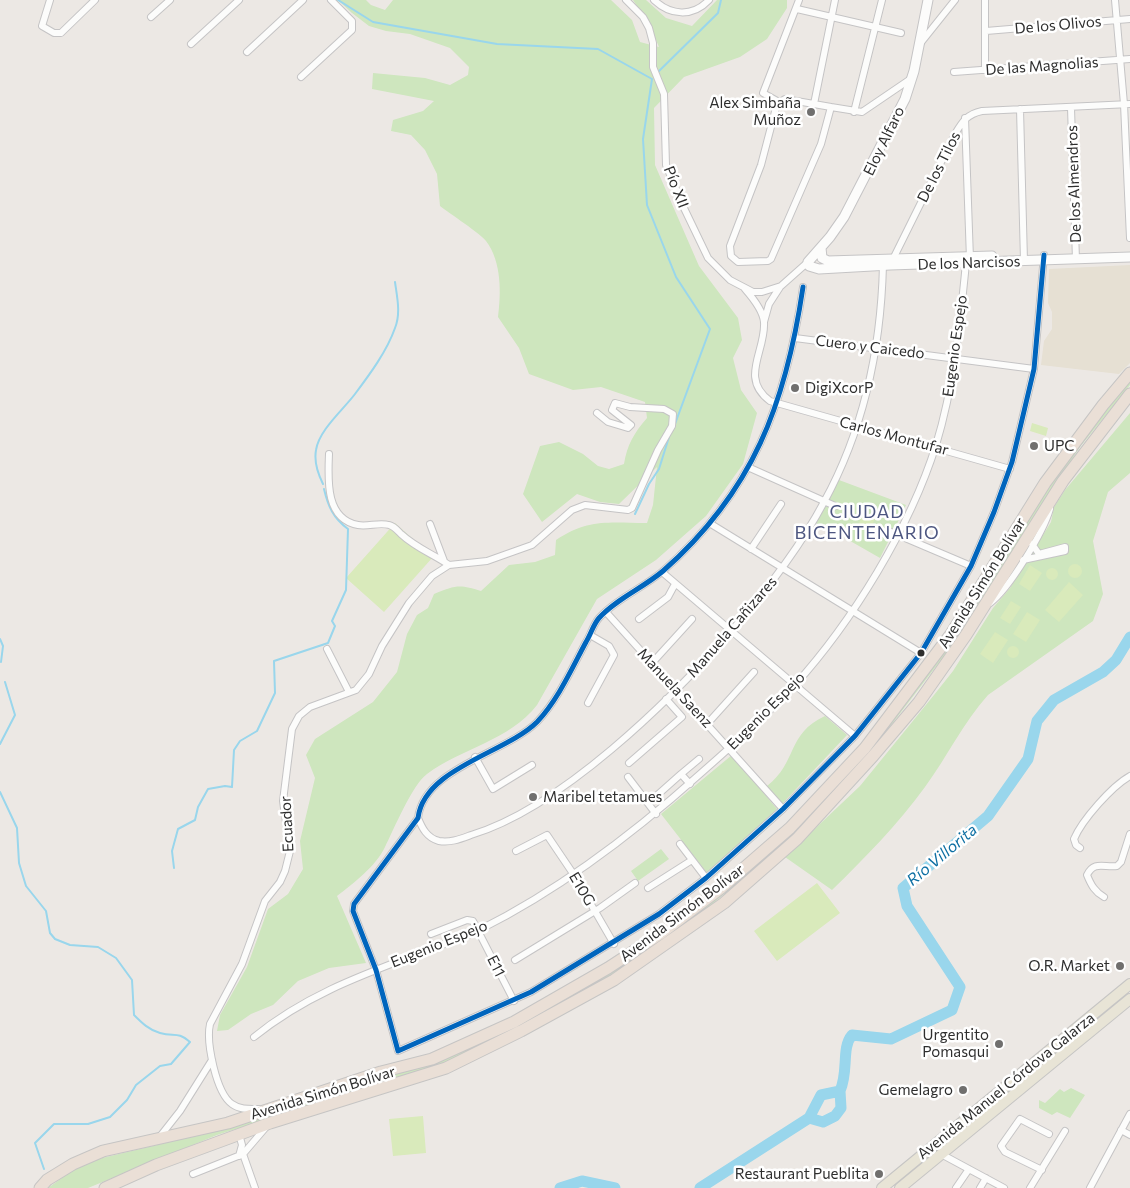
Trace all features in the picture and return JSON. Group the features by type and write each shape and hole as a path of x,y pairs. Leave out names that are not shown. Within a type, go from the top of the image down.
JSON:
{"highway":[{"name":"Avenida Simón Bolívar","path":"40,1188 47,1180 73,1164 103,1151 228,1123 265,1109 432,1059 514,1022 622,959 660,934 721,888 790,828 866,748 951,634 1045,483 1103,405 1130,374"},
{"name":"Avenida Simón Bolívar","path":"105,1188 270,1123 446,1068 521,1031 614,980 724,903 797,839 873,756 919,702 985,607 1053,496 1110,417 1130,394"}],"main road":[{"name":"Avenida Manuel Córdova Galarza","path":"900,1188 1079,1034 1130,984"},
{"name":"Avenida Manuel Córdova Galarza","path":"882,1188 1079,1034 1130,999"}],"street":[{"path":"50,0 42,26 54,33 60,33 95,0"},
{"path":"151,17 170,0"},
{"path":"191,44 239,0"},
{"path":"248,52 303,0"},
{"path":"301,77 352,30 352,21 331,0"},
{"name":"Pío XII","path":"626,0 643,17 651,35 653,66 664,94 665,154 669,174 708,258 725,276 744,288 762,292 781,286"},
{"path":"654,0 668,11 677,14 694,10 708,0"},
{"path":"779,102 763,94 799,0"},
{"path":"814,104 830,17 835,0"},
{"path":"854,112 882,0"},
{"name":"Eloy Alfaro","path":"808,264 838,227 864,182 903,104 913,78 928,0"},
{"path":"918,46 955,0"},
{"path":"985,0 985,70"},
{"path":"1116,0 1120,60 1127,104 1130,238"},
{"path":"797,9 901,33"},
{"name":"De los Olivos","path":"986,31 1130,19"},
{"name":"De las Magnolias","path":"954,72 1130,59"},
{"path":"831,107 821,144 772,257 768,261 738,262 732,256 730,246 761,165 779,102 785,99 831,107 854,112 865,111 913,78"},
{"name":"De los Tilos","path":"893,259 965,118 982,111 1127,104"},
{"name":"De los Almendros","path":"1071,108 1076,257"},
{"path":"1020,109 1024,259"},
{"name":"Eugenio Espejo","path":"254,1037 275,1020 304,1001 376,970 478,930 574,875 656,814 730,748 794,685 852,612 898,535 935,447 955,358 969,260 965,118"},
{"name":"De los Narcisos","path":"821,248 822,258 828,261 1076,257 1130,258"},
{"name":"De los Narcisos","path":"1076,257 1130,251"},
{"path":"803,287 795,338 777,404 750,468 711,524 662,572 606,612 596,622 560,687 537,721 525,732 475,758 426,796 420,805 418,818 354,904 353,911 376,970 398,1051 514,1001 614,944 659,914 706,878 783,809 855,736 921,653 971,566 1010,469 1034,369 1044,258"},
{"name":"De los Narcisos","path":"808,264 819,269 969,260"},
{"path":"777,404 762,395 756,382 755,373 764,322 769,304 781,286 808,264"},
{"name":"Manuela Cañizares","path":"418,818 423,831 438,840 452,841 490,829 532,807 607,753 676,690 732,630 783,568 825,500 857,427 868,389 876,348 883,265"},
{"path":"744,288 756,303 764,322"},
{"name":"Cuero y Caicedo","path":"795,338 1034,369"},
{"path":"329,454 328,482 331,500 338,512 347,520 359,525 391,525 416,548 446,563 487,560 532,545 572,510 579,507 585,505 628,510 632,508 658,450 672,426 673,414 664,409 630,407 615,403 612,410 629,422 631,425 628,428 608,422 597,413"},
{"name":"Carlos Montufar","path":"777,404 1010,469"},
{"path":"750,468 835,506"},
{"path":"985,607 1002,592 1023,560 1046,520 1053,496"},
{"path":"751,549 781,504"},
{"path":"430,524 446,563"},
{"path":"711,524 921,653"},
{"path":"891,532 971,566"},
{"path":"1023,560 1065,551 1065,547 1039,554 1035,551 1032,544"},
{"name":"Ecuador","path":"265,1109 237,1107 227,1100 222,1091 212,1060 208,1033 210,1024 242,964 265,901 286,871 290,852 283,801 292,729 298,716 310,707 347,695 349,692 356,690 369,674 382,646 409,603 425,582 446,563"},
{"path":"662,572 855,736"},
{"path":"639,619 668,598 675,584"},
{"name":"Manuela Saenz","path":"606,612 708,723 783,809"},
{"path":"652,663 692,619"},
{"path":"588,703 614,655 609,646 590,635"},
{"path":"327,649 349,692"},
{"path":"708,723 754,672"},
{"path":"628,764 682,717 666,699"},
{"path":"475,758 493,789 532,765"},
{"path":"654,798 699,759"},
{"path":"681,774 690,784"},
{"path":"1080,848 1076,845 1074,839 1078,830 1113,789 1130,776"},
{"path":"628,777 656,814"},
{"path":"1104,897 1091,885 1087,875 1092,868 1100,865 1117,866 1122,862 1130,834"},
{"name":"E10G","path":"516,851 547,836 574,875 614,944"},
{"path":"680,844 706,878"},
{"path":"648,888 692,860"},
{"path":"514,960 595,911 635,883"},
{"path":"431,934 468,920 474,922 478,930"},
{"name":"E11","path":"478,930 514,1001"},
{"path":"156,1140 180,1111 212,1060"},
{"path":"1090,1188 1130,1114"},
{"path":"1042,1170 1005,1152 1001,1146 1020,1119 1049,1134"},
{"path":"193,1174 240,1155 270,1123"},
{"path":"1121,1130 1130,1135"},
{"path":"1030,1188 1065,1131"},
{"path":"239,1134 242,1144 240,1155 254,1188"},
{"path":"941,1154 1004,1188"},
{"path":"956,1188 969,1169"},
{"path":"980,1188 986,1178"}],"shaded area":[{"path":"1130,265 1130,363 1119,374 1041,365 1044,341 1052,329 1052,312 1048,303 1049,269"}],"green space":[{"path":"338,0 366,0 371,5 385,10 393,0 611,0 632,20 640,42 659,47 650,26 633,0 646,0 666,18 692,26 717,0 787,0 787,8 767,39 740,57 684,77 654,108 655,165 699,266 738,318 742,340 733,358 741,390 757,413 743,464 706,516 656,560 597,599 537,705 526,717 499,736 441,765 421,780 409,797 385,847 376,861 364,874 337,896 366,963 329,968 298,981 273,1005 251,1014 228,1030 217,1031 220,1015 247,967 268,909 288,894 303,869 300,841 315,778 306,755 315,739 373,702 397,672 407,634 417,615 428,608 434,594 458,586 481,591 509,565 535,562 555,555 556,540 579,528 600,523 647,523 653,505 657,467 619,504 600,502 577,494 542,522 523,494 540,446 559,442 583,454 598,466 609,469 624,464 632,439 647,418 645,402 601,387 573,390 529,374 519,348 498,317 500,298 498,268 491,249 483,238 440,206 437,174 425,150 411,135 391,131 393,120 423,111 434,101 372,89 373,73 425,78 450,85 468,75 469,67 450,48 410,34 386,31 369,26"},
{"path":"1130,381 1130,385 1080,447 944,656 869,754 782,845 697,917 630,964 549,1012 453,1060 217,1135 88,1188 48,1188 73,1170 102,1158 216,1131 451,1056 477,1045 628,960 695,915 727,890 842,780 1078,444"},
{"path":"1130,413 1130,473 1108,492 1093,541 1103,594 1093,621 988,695 971,717 915,801 857,866 832,890 785,857 860,786 953,671 993,608 1010,588 1051,522 1054,507 1065,490"},
{"path":"1032,423 1048,428 1046,436 1030,431"},
{"path":"839,480 906,505 894,530 890,528 886,536 890,538 880,558 838,534 837,537 816,523"},
{"path":"864,513 875,519 869,531 858,525"},
{"path":"395,523 433,557 384,612 346,578"},
{"path":"1075,564 1080,566 1082,571 1080,576 1075,578 1070,576 1068,571 1070,566"},
{"path":"1030,565 1042,573 1030,591 1019,584"},
{"path":"1052,568 1058,574 1052,580 1046,574"},
{"path":"1069,582 1083,595 1059,622 1045,610"},
{"path":"1011,601 1021,607 1010,624 1000,618"},
{"path":"1027,612 1040,620 1026,642 1013,634"},
{"path":"995,632 1008,640 993,663 980,654"},
{"path":"1013,646 1019,652 1013,658 1007,652"},
{"path":"825,716 847,735 782,804 767,786 784,767 804,731"},
{"path":"732,755 777,809 707,873 661,814"},
{"path":"661,849 669,859 638,881 631,871"},
{"path":"817,883 840,913 777,961 754,931"},
{"path":"1071,1088 1085,1095 1070,1118 1057,1112 1052,1115 1039,1108 1039,1100 1045,1103 1060,1089 1064,1092"},
{"path":"423,1116 426,1153 393,1156 389,1119"}],"waterway":[{"path":"338,0 373,22 497,44 598,49 652,79 643,139 647,205 676,277 710,329 675,424"},
{"path":"658,72 718,13 721,0"},
{"path":"323,484 316,463 318,443 326,428 350,400 378,362 387,345 398,317 395,282"},
{"path":"635,514 649,484 659,469 669,437"},
{"path":"174,868 172,851 178,829 195,820 198,807 208,789 225,786 232,787 234,750 240,741 257,731 275,693 274,661 328,643 335,626 332,621 346,590 348,529 332,511 324,489"},
{"name":"Río Villorita","path":"700,1188 809,1118 821,1095 840,1091 843,1083 847,1046 852,1035 891,1039 952,1010 960,987 907,906 903,888 988,816 1028,759 1037,721 1054,700 1103,672 1116,660 1130,637"},
{"path":"0,639 3,646 1,662"},
{"path":"0,744 15,715 5,682"},
{"path":"0,792 17,828 19,863 26,886 46,911 50,933 55,939 70,945 98,947 116,958 132,980 134,1015 152,1030 165,1034 179,1035 190,1042 171,1064 160,1066 136,1085 127,1100 110,1117 88,1124 54,1124 35,1143 44,1169"},
{"name":"Río Villorita","path":"809,1118 823,1122 835,1116 841,1108 840,1091"},
{"name":"Río Villorita","path":"560,1188 582,1181 615,1188"}],"transit line":[{"path":"803,287 787,369 775,407 760,443 742,477 720,510 694,541 663,571 613,605 599,618 558,694 537,722 523,733 450,774 435,786 424,801 418,818 354,904 353,911 376,970 398,1051 531,992 659,914 706,878 783,809 855,736 921,653 971,566 994,512 1012,462 1034,369 1044,255"}],"place":[{"name":"Alex Simbaña Muñoz","path":"811,112"},
{"name":"DigiXcorP","path":"795,388"},
{"name":"UPC","path":"1034,446"},
{"name":"Maribel tetamues","path":"533,797"},
{"name":"O.R. Market","path":"1120,966"},
{"name":"Urgentito Pomasqui","path":"999,1044"},
{"name":"Gemelagro","path":"963,1090"},
{"name":"Restaurant Pueblita","path":"879,1174"}],"district":[{"name":"CIUDAD BICENTENARIO","path":"867,522"}]}
